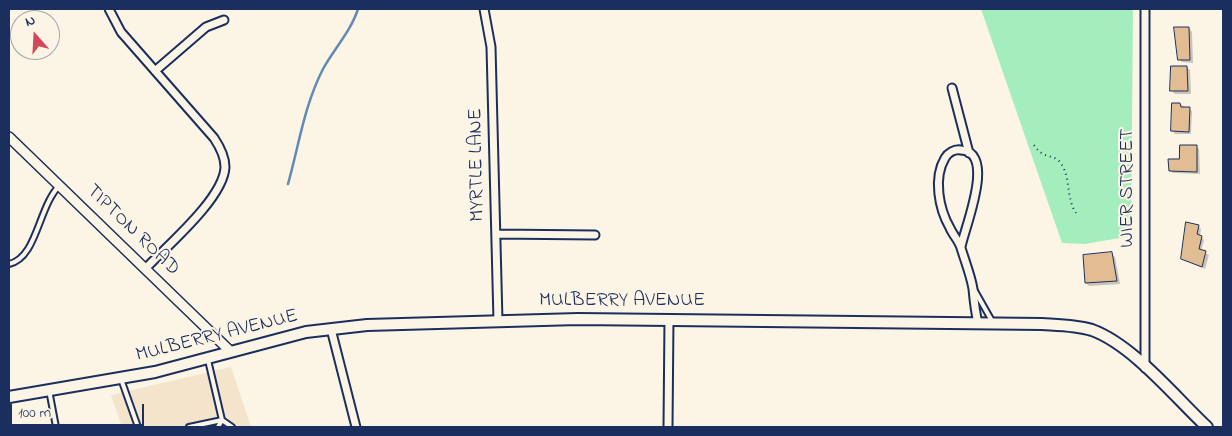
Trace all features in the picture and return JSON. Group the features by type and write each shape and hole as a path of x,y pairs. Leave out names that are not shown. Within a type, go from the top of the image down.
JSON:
{"main road":[{"name":"MULBERRY AVENUE","path":"9,397 162,370 230,351 331,328 393,323 669,319 1066,325 1091,330 1116,342 1207,427"}],"street":[{"path":"109,9 121,32 214,138 224,156 225,166 220,185 206,205 145,268"},
{"name":"MYRTLE LANE","path":"484,9 491,47 498,321"},
{"name":"WIER STREET","path":"1145,9 1145,368"},
{"path":"155,71 206,27 224,20"},
{"path":"952,88 969,153 977,166 978,183 961,247"},
{"name":"TIPTON ROAD","path":"9,137 230,351"},
{"path":"969,153 958,150 947,154 940,170 938,187 943,214 961,247 973,289 978,323"},
{"path":"496,234 595,235"},
{"path":"668,427 669,319"},
{"path":"331,328 356,427"}],"lane":[{"path":"9,264 22,259 29,248 46,203 60,186"},
{"path":"973,289 982,301 993,324"},
{"path":"208,358 222,420 232,427"},
{"path":"120,377 138,427"},
{"path":"49,390 56,427"},
{"path":"189,427 222,420"},
{"path":"218,427 222,420"}],"path":[{"path":"1034,145 1043,155 1056,159 1061,164 1069,182 1070,199 1076,213"}],"shaded area":[{"path":"231,367 251,427 122,427 111,395"}],"green space":[{"path":"981,9 1133,9 1131,236 1085,244 1062,243"}],"building":[{"path":"1174,27 1189,27 1190,60 1178,60"},
{"path":"1171,66 1187,66 1188,91 1170,91"},
{"path":"1172,103 1180,103 1181,107 1190,107 1189,132 1171,131"},
{"path":"1180,145 1197,145 1197,172 1169,171 1168,159 1179,159"},
{"path":"1186,222 1199,225 1197,234 1202,236 1199,249 1206,251 1202,267 1181,259"},
{"path":"1112,252 1117,281 1085,283 1083,255"}],"waterway":[{"path":"288,184 306,111 316,83 351,25 358,9"}]}
